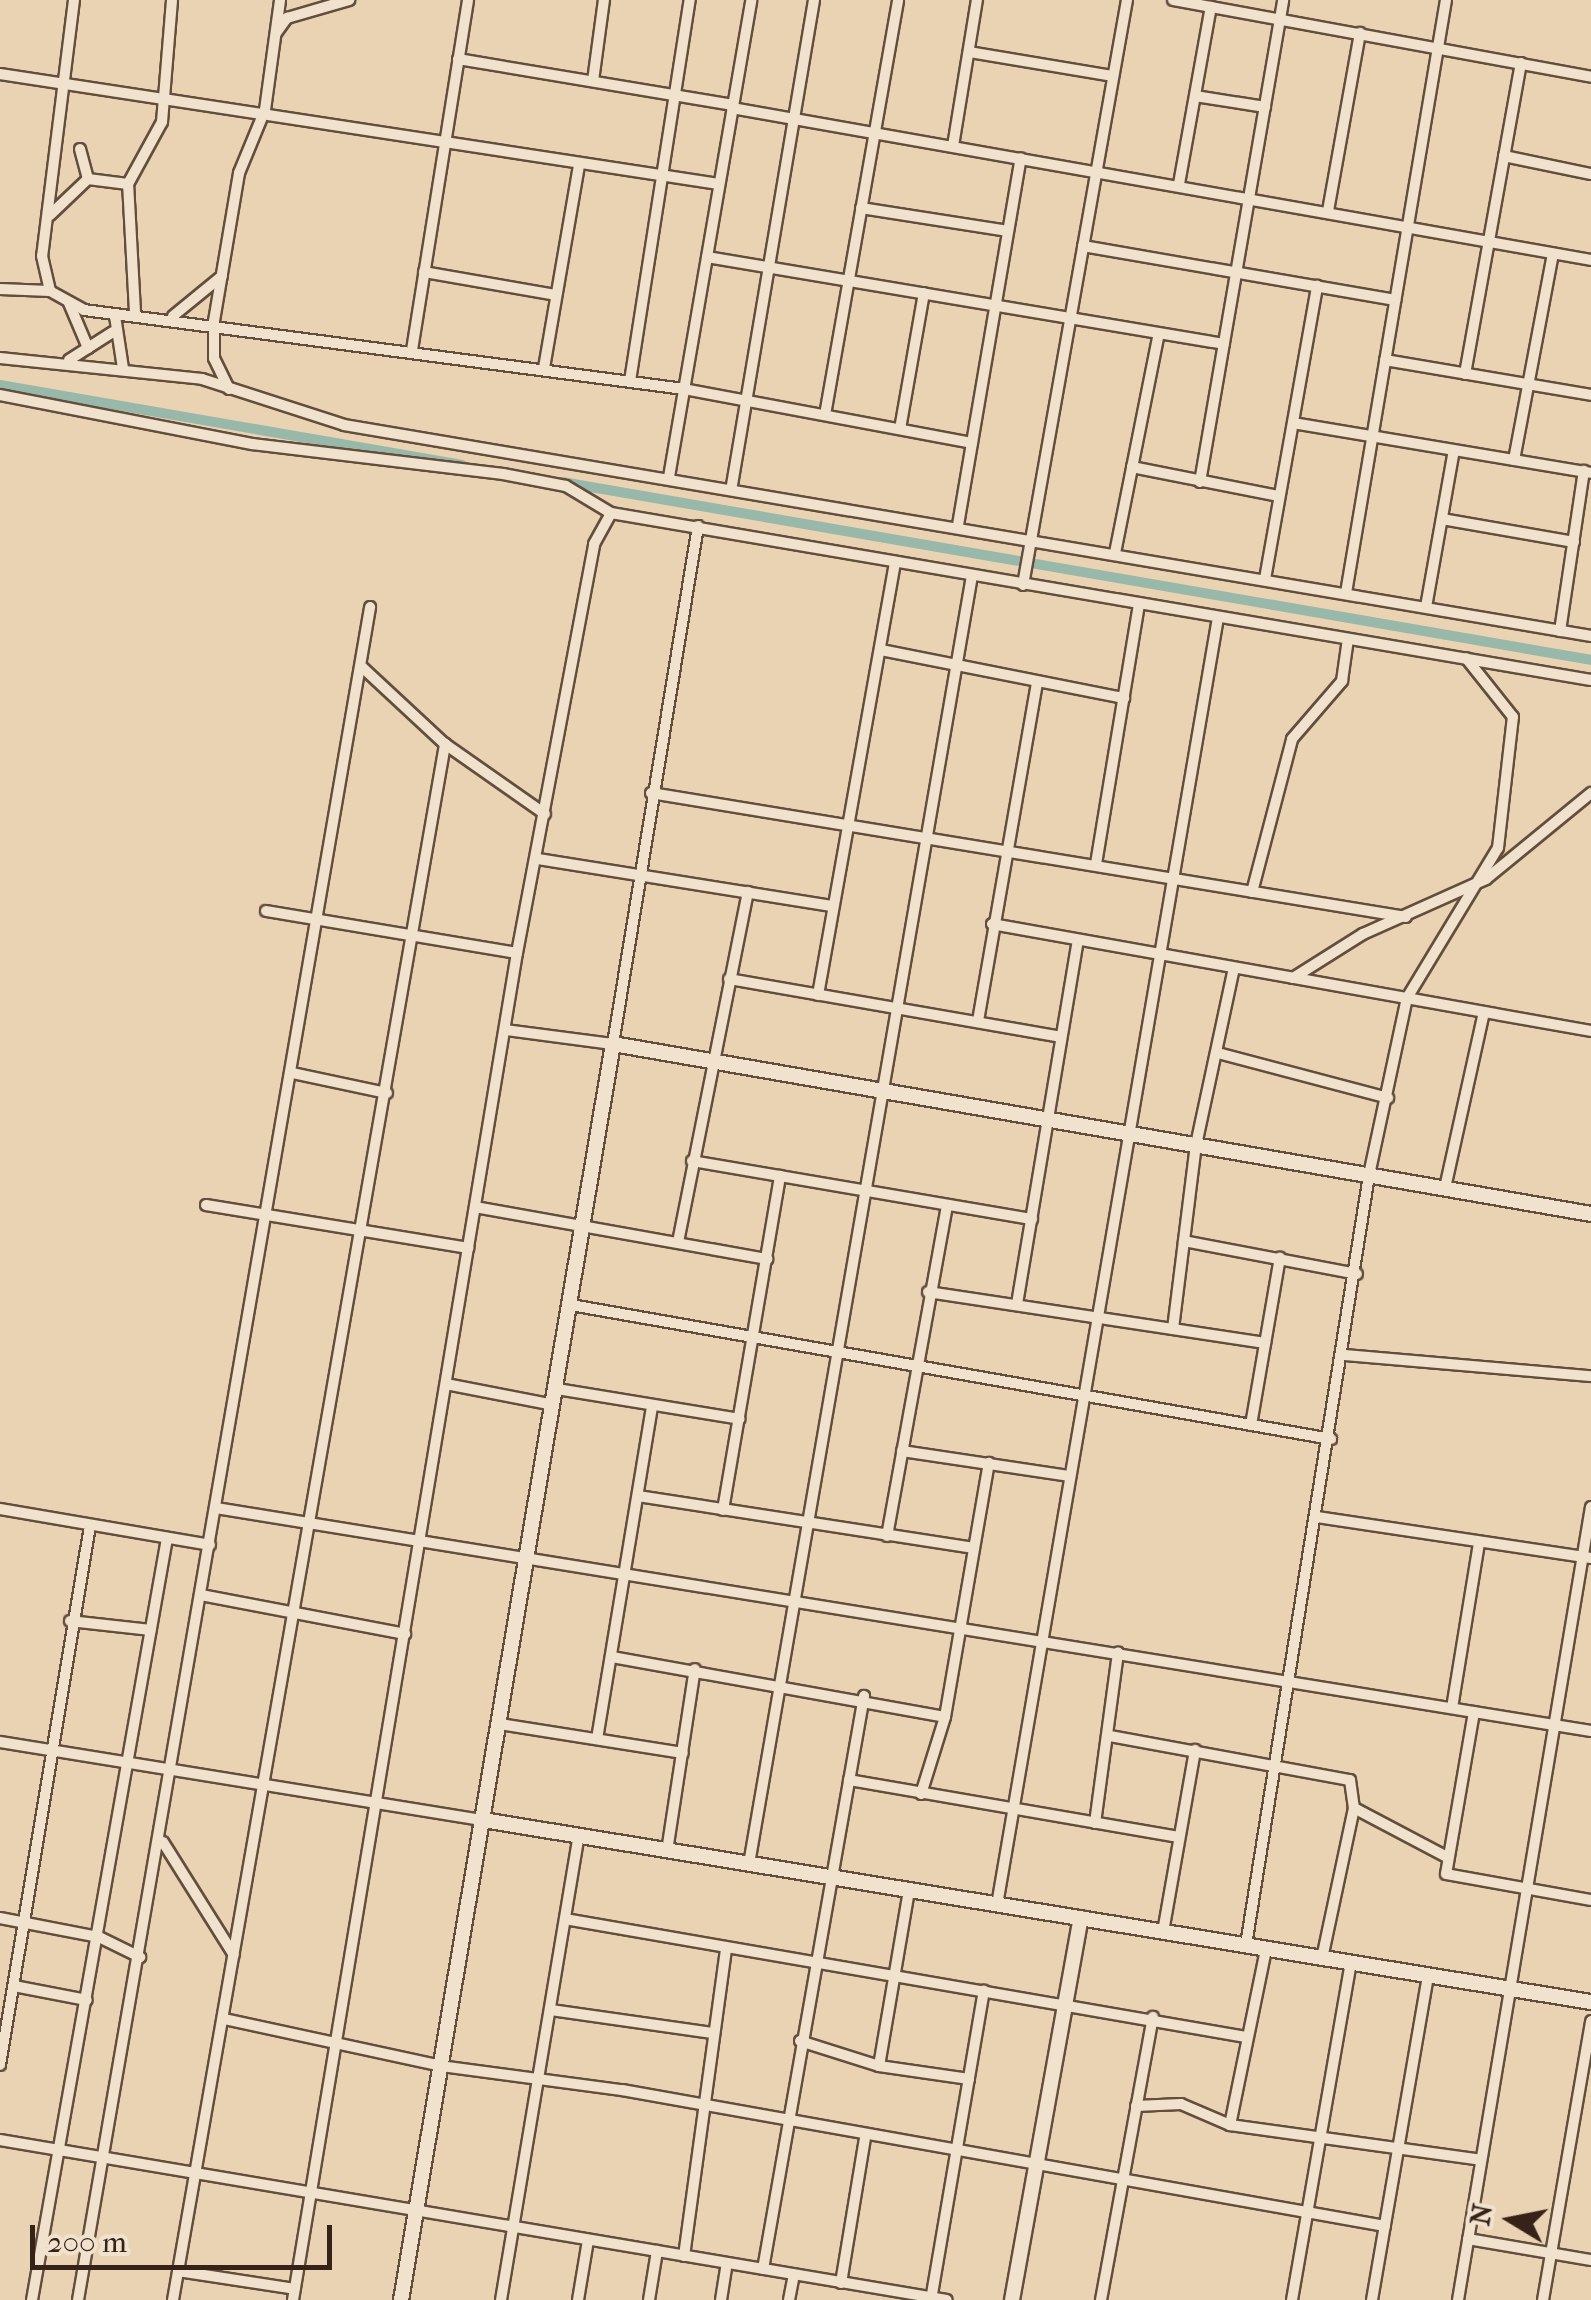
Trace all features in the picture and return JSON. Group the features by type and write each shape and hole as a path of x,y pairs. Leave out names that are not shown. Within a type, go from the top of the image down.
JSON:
{"street":[{"path":"50,291 45,271 74,0"},
{"path":"135,312 128,184 162,122 172,0"},
{"path":"229,388 214,358 214,322 242,164 264,114 280,0"},
{"path":"275,34 287,18 349,0"},
{"path":"412,350 468,0"},
{"path":"592,80 604,0"},
{"path":"630,381 690,0"},
{"path":"669,476 751,0"},
{"path":"732,486 814,0"},
{"path":"825,415 898,0"},
{"path":"953,146 977,0"},
{"path":"1025,578 1127,0"},
{"path":"1173,0 1591,77"},
{"path":"1200,482 1283,0"},
{"path":"1346,593 1446,0"},
{"path":"1179,184 1211,6"},
{"path":"1328,211 1360,32"},
{"path":"968,52 1113,76"},
{"path":"458,59 674,94 792,119 1179,184 1591,260"},
{"path":"1465,374 1522,63"},
{"path":"0,74 719,184"},
{"path":"1195,96 1265,107"},
{"path":"80,149 88,179"},
{"path":"1504,156 1591,174"},
{"path":"958,525 1021,158"},
{"path":"544,368 579,165"},
{"path":"50,215 88,179"},
{"path":"88,179 128,184"},
{"path":"861,208 1008,231"},
{"path":"1083,246 1396,300"},
{"path":"1514,460 1554,254"},
{"path":"707,257 1224,344"},
{"path":"25,289 45,271"},
{"path":"424,272 556,294"},
{"path":"174,316 222,276"},
{"path":"1265,579 1317,286"},
{"path":"0,290 50,291 69,302 115,316 135,312 174,316 684,388 972,443"},
{"path":"900,429 924,293"},
{"path":"69,302 88,348"},
{"path":"115,316 113,332 123,368"},
{"path":"69,360 113,332"},
{"path":"1115,552 1159,333"},
{"path":"0,358 69,360 123,368 229,388 344,425 732,486 1591,636"},
{"path":"1385,360 1591,394"},
{"path":"0,394 266,446 558,484 611,513 972,576 1025,578 1139,605 1591,680"},
{"path":"1293,423 1588,472 1560,631"},
{"path":"1426,607 1454,450"},
{"path":"1132,467 1280,496"},
{"path":"178,2271 294,2294 517,954 594,544 611,513"},
{"path":"1442,519 1574,542"},
{"path":"401,2300 585,1226 636,874 698,526"},
{"path":"818,995 895,562"},
{"path":"749,1864 879,1090 897,1008 972,576"},
{"path":"1096,864 1139,605"},
{"path":"78,2300 163,1842 201,1595 270,1215 370,607"},
{"path":"996,1904 1038,1639 1083,1398 1123,1133 1162,955 1218,618"},
{"path":"1252,892 1292,739 1342,681 1348,639"},
{"path":"880,650 1124,698"},
{"path":"1246,1945 1357,1274 1369,1175 1407,998 1486,880 1513,717 1466,658"},
{"path":"362,666 445,744 545,814"},
{"path":"978,1021 1004,849 1036,682"},
{"path":"173,2300 267,1786 291,1611 311,1526 364,1231 445,744"},
{"path":"651,792 927,835 1406,918"},
{"path":"1293,978 1486,880 1591,793"},
{"path":"538,858 833,906"},
{"path":"678,1242 708,1061 748,892"},
{"path":"266,911 517,954"},
{"path":"992,924 1591,1031"},
{"path":"1018,1304 1044,1119 1078,940"},
{"path":"1173,1329 1196,1146 1234,968"},
{"path":"729,978 1062,1037"},
{"path":"1445,1188 1484,1012"},
{"path":"506,1030 612,1044 1591,1214"},
{"path":"1218,1053 1388,1098"},
{"path":"292,1073 387,1093"},
{"path":"692,1161 1032,1219"},
{"path":"724,1510 780,1176"},
{"path":"206,1204 468,1248"},
{"path":"476,1206 768,1259"},
{"path":"887,1536 928,1292 947,1206"},
{"path":"1184,1240 1357,1274"},
{"path":"1250,1425 1280,1257"},
{"path":"928,1292 1265,1343"},
{"path":"571,1305 1330,1439"},
{"path":"1344,1355 1591,1376"},
{"path":"446,1384 740,1419"},
{"path":"597,1738 652,1406"},
{"path":"902,1450 1070,1476"},
{"path":"921,1794 945,1717 989,1463"},
{"path":"638,1496 974,1548"},
{"path":"1458,2300 1554,1724 1587,1557 1591,1507"},
{"path":"216,1508 311,1526 422,1536 1591,1731"},
{"path":"0,1509 210,1545"},
{"path":"1317,1518 1587,1557"},
{"path":"0,2065 21,1921 54,1751 70,1621 90,1526"},
{"path":"32,2300 99,1937 166,1538"},
{"path":"1452,1708 1480,1544"},
{"path":"201,1595 404,1634"},
{"path":"70,1621 151,1630"},
{"path":"1095,1823 1110,1736 1118,1653"},
{"path":"612,1657 864,1696 945,1717"},
{"path":"667,1850 695,1669"},
{"path":"763,2268 828,1877 864,1696"},
{"path":"1474,1712 1447,1857 1448,1876 1591,1900"},
{"path":"500,1724 683,1753"},
{"path":"1110,1736 1350,1780 1354,1808 1322,1958"},
{"path":"0,1742 1591,2002"},
{"path":"1163,1932 1195,1750"},
{"path":"849,1780 1178,1837"},
{"path":"1354,1808 1447,1857"},
{"path":"501,2300 579,1836"},
{"path":"163,1842 234,1956"},
{"path":"879,2066 909,1890"},
{"path":"0,1918 99,1937 140,1957"},
{"path":"1012,2300 1080,1918"},
{"path":"565,1919 1246,2037"},
{"path":"684,2256 701,2103 726,1948"},
{"path":"1230,2125 1266,1948"},
{"path":"1292,2300 1351,1962"},
{"path":"1372,2300 1428,1975"},
{"path":"14,1986 87,2000"},
{"path":"931,2299 984,1991"},
{"path":"551,2010 712,2033"},
{"path":"1102,2300 1153,2018"},
{"path":"224,2019 441,2066 539,2076 701,2103 787,2124 1035,2169 1385,2226"},
{"path":"1543,2300 1585,2090 1591,2021"},
{"path":"800,2041 879,2066 969,2079"},
{"path":"1136,2106 1182,2104 1230,2125 1481,2160"},
{"path":"841,2283 865,2138"},
{"path":"0,2140 948,2300"},
{"path":"1468,2239 1591,2260"},
{"path":"578,2300 588,2240"},
{"path":"649,2300 657,2251"},
{"path":"721,2300 728,2263"},
{"path":"789,2300 794,2274"},
{"path":"860,2300 863,2286"}],"waterway":[{"path":"0,385 462,465"},
{"path":"562,482 1591,660"}]}
